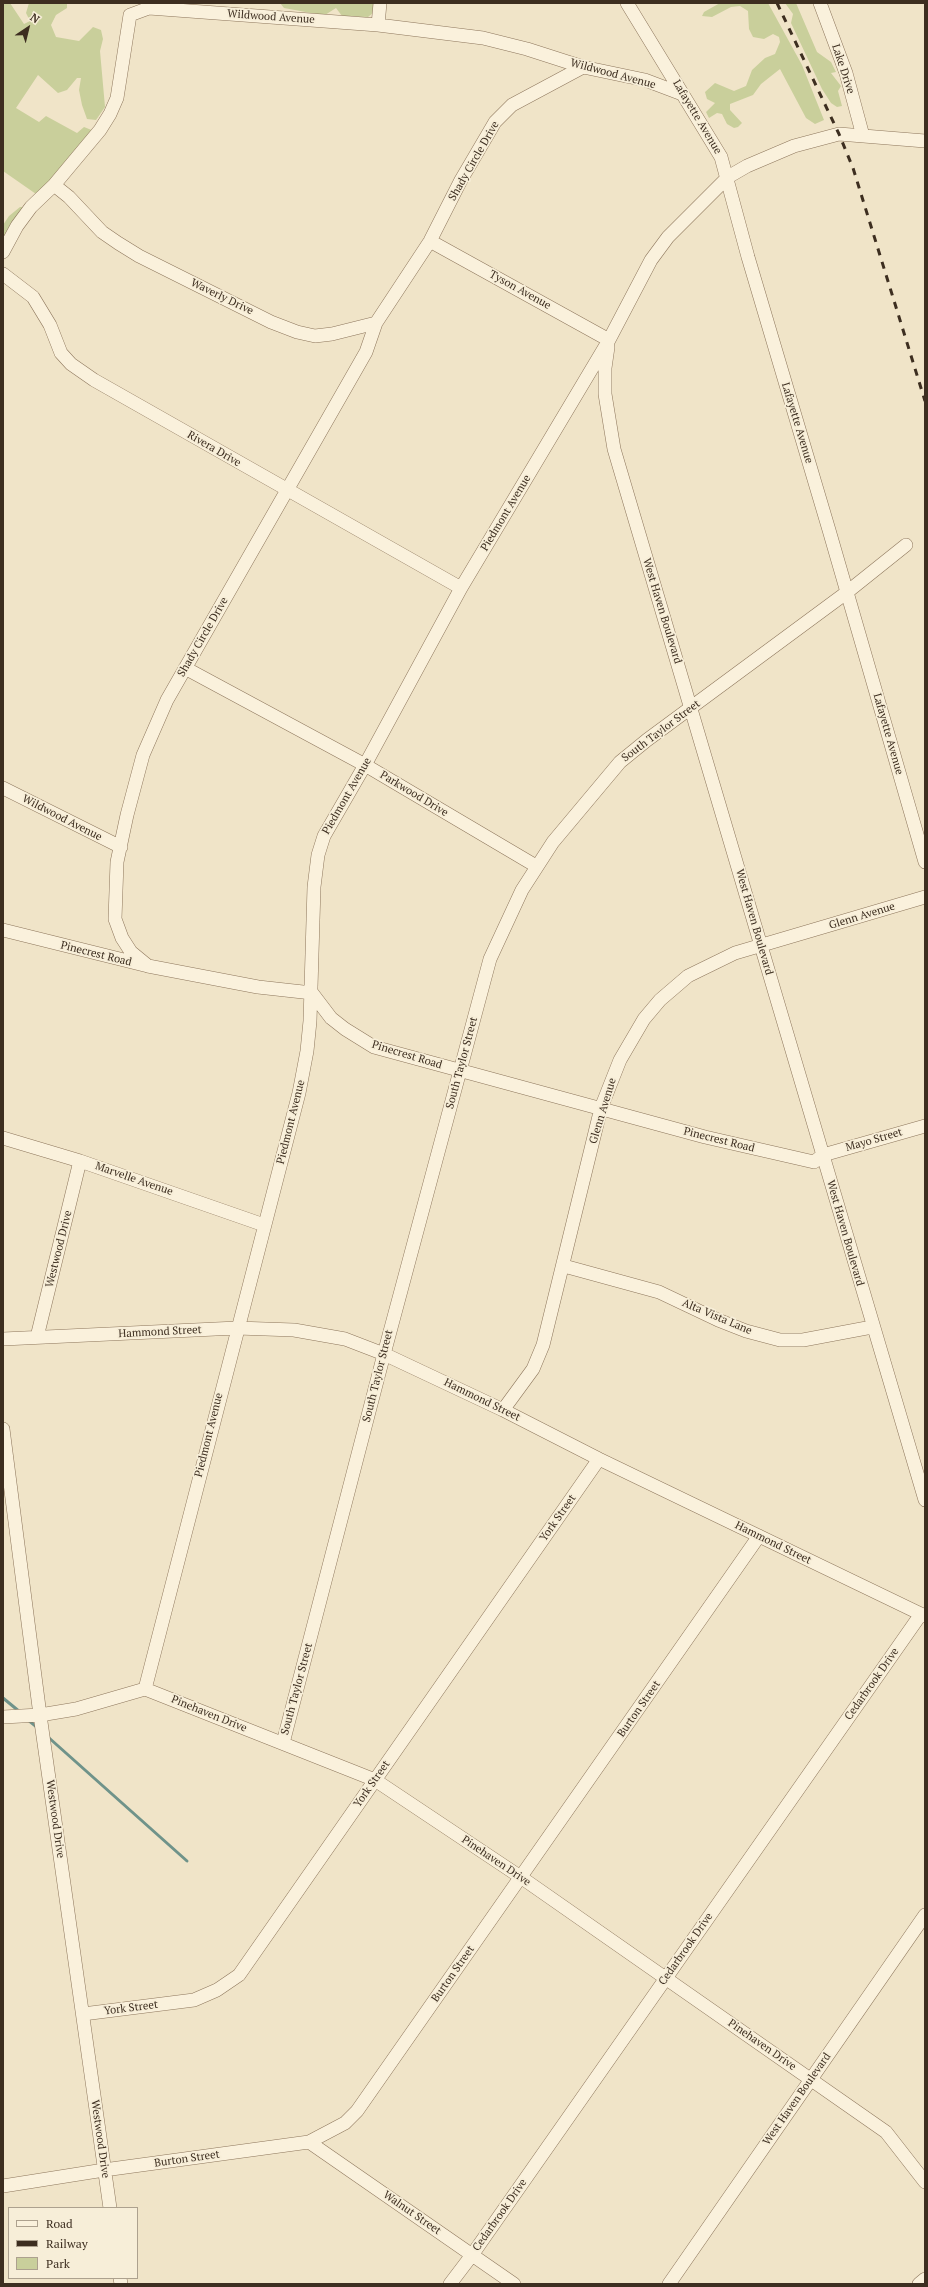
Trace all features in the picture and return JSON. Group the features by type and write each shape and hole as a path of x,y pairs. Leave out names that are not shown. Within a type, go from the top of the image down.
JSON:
{"street":[{"path":"378,25 380,3"},
{"name":"Lafayette Avenue","path":"627,3 721,157 728,177 748,257 925,862"},
{"name":"Lake Drive","path":"820,3 846,73 863,136"},
{"name":"Wildwood Avenue","path":"3,252 6,243 26,214 54,185 100,130 110,114 117,98 130,16 138,11 149,8 378,25 482,38 527,49 583,67 645,80 682,94"},
{"name":"Shady Circle Drive","path":"148,966 131,952 122,938 115,920 117,862 127,815 143,755 167,700 366,352 376,324 400,290 430,241 461,180 502,114 536,91 583,67"},
{"name":"Piedmont Avenue","path":"144,1689 300,1086 307,1051 312,993 314,888 318,855 324,836 365,765 461,588 609,340 651,260 668,237 728,177 747,166 794,146 839,134 925,141"},
{"name":"Waverly Drive","path":"54,185 70,197 102,232 138,256 271,322 297,332 315,336 332,334 376,324"},
{"name":"Tyson Avenue","path":"430,241 609,340"},
{"name":"Rivera Drive","path":"3,274 32,297 50,325 62,353 71,364 94,380 287,491 461,588"},
{"name":"West Haven Boulevard","path":"609,340 604,368 605,394 614,449 823,1155 872,1328 925,1500"},
{"name":"South Taylor Street","path":"283,1744 384,1354 490,959 508,919 536,866 573,816 620,762 846,593 906,545"},
{"name":"Parkwood Drive","path":"185,668 365,765 536,866"},
{"name":"Wildwood Avenue","path":"3,788 121,847"},
{"name":"Glenn Avenue","path":"503,1410 533,1369 543,1345 564,1266 601,1108 620,1060 644,1019 660,1000 695,973 735,953 925,897"},
{"name":"Pinecrest Road","path":"3,930 148,966 258,988 312,993 336,1022 374,1047 705,1137 814,1162 823,1155"},
{"name":"Mayo Street","path":"823,1155 925,1126"},
{"name":"Marvelle Avenue","path":"3,1138 80,1161 264,1225"},
{"name":"Westwood Drive","path":"37,1337 80,1161"},
{"name":"Alta Vista Lane","path":"564,1266 659,1292 718,1320 746,1331 780,1340 803,1340 872,1328"},
{"name":"Hammond Street","path":"3,1339 237,1328 294,1330 345,1339 384,1354 503,1410 599,1459 923,1615"},
{"name":"Westwood Drive","path":"3,1429 40,1715 110,2207"},
{"name":"York Street","path":"83,2014 194,2000 217,1990 239,1975 599,1459"},
{"name":"Burton Street","path":"3,2186 104,2170 309,2142 345,2123 357,2111 522,1878 759,1536"},
{"name":"Cedarbrook Drive","path":"450,2284 472,2255 666,1977 923,1615"},
{"path":"3,1717 40,1715 76,1709 144,1689"},
{"name":"Pinehaven Drive","path":"144,1689 375,1780 522,1878 666,1977 886,2132 925,2182"},
{"name":"West Haven Boulevard","path":"669,2284 925,1915"},
{"name":"Walnut Street","path":"309,2142 514,2284"},
{"path":"919,2284 925,2279"}],"green space":[{"path":"3,3 10,3 24,24 30,21 26,13 29,3 67,3 67,8 56,15 51,25 56,37 79,41 93,27 101,30 103,39 100,51 105,107 96,120 87,119 82,105 79,90 81,78 77,78 67,90 58,93 38,75 16,108 39,122 46,116 77,133 84,127 94,131 53,181 36,194 3,171"},
{"path":"280,3 374,3 373,13 368,17 342,16 336,8 325,15 311,13 284,8"},
{"path":"720,3 768,3 802,65 824,120 815,124 806,118 780,69 761,84 753,95 730,104 730,110 742,123 738,127 734,128 727,124 722,114 717,113 709,118 706,112 715,103 707,99 705,92 715,83 734,91 746,86 752,70 765,58 775,54 780,42 779,37 773,34 764,39 753,37 749,29 748,11 740,6 731,7 712,17 702,16 704,12"},
{"path":"785,3 796,3 817,52 831,62 836,72 831,73 841,86 838,91 842,106 837,107 831,103 822,89 791,23 793,14"},
{"path":"20,207 25,207 3,239 3,225 9,216"}],"waterway":[{"path":"3,1698 20,1712"},
{"path":"28,1720 38,1728"},
{"path":"48,1737 187,1861"}],"railway":[{"path":"777,3 839,134 853,168 925,401"}]}
